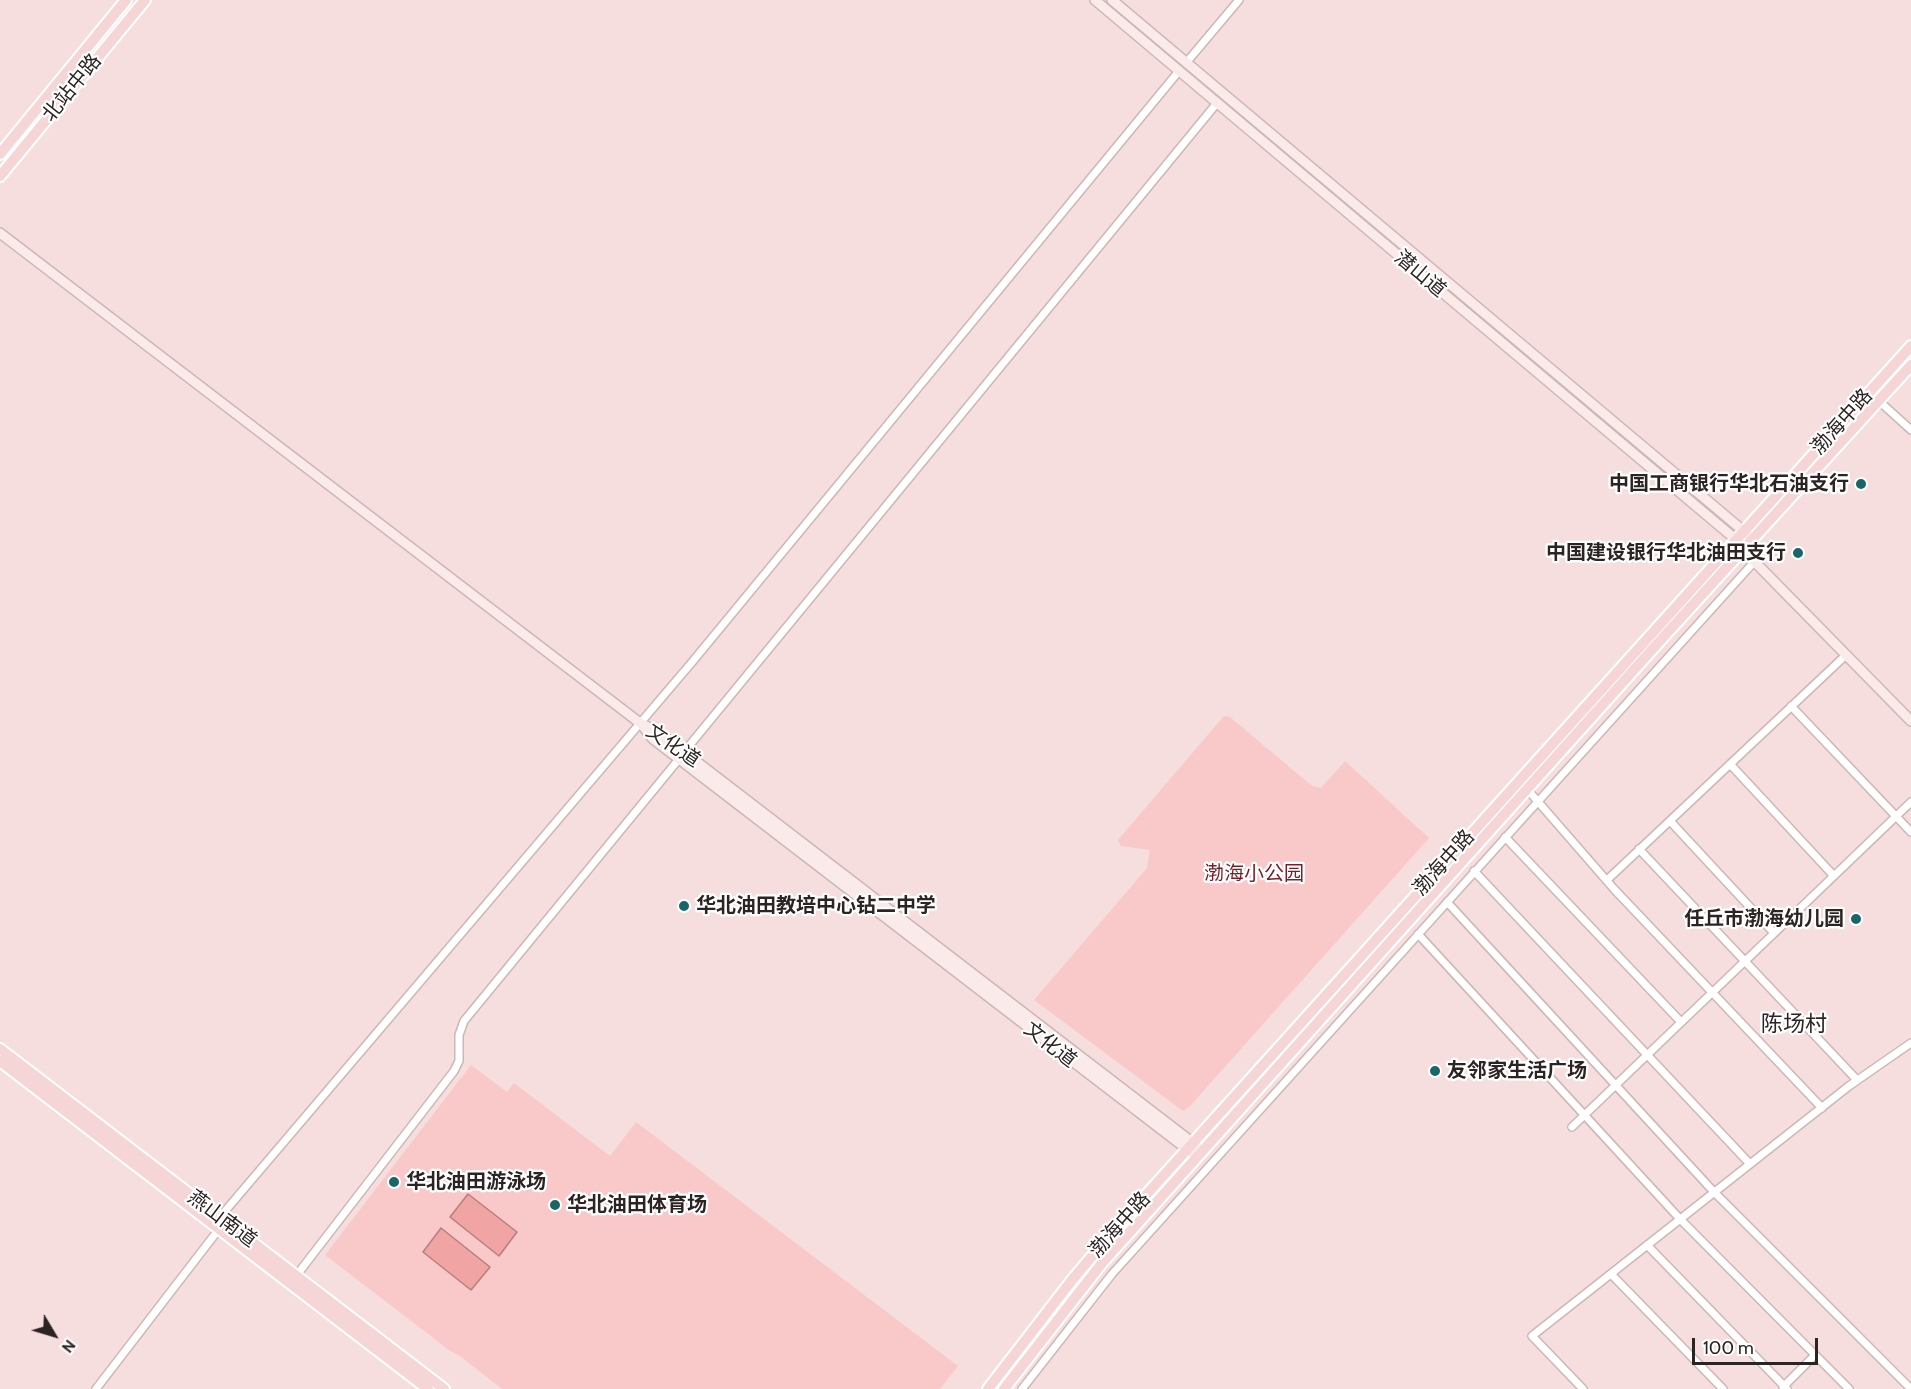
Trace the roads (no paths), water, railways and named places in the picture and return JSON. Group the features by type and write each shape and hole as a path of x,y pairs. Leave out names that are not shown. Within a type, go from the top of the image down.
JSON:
{"main road":[{"name":"北站中路","path":"0,154 126,0"},
{"name":"北站中路","path":"0,176 145,0"},
{"name":"潜山道","path":"1095,0 1739,535"},
{"name":"潜山道","path":"1112,0 1739,535 1754,562 1911,721"},
{"name":"文化道","path":"0,232 640,723 653,739 681,756 1200,1154"},
{"name":"渤海中路","path":"988,1389 1092,1255 1911,346"},
{"name":"渤海中路","path":"1004,1389 1102,1263 1911,365"},
{"name":"燕山南道","path":"0,1049 428,1389"},
{"name":"燕山南道","path":"0,1061 296,1276 444,1389"}],"street":[{"path":"1186,63 1239,0"},
{"path":"96,1389 220,1223 640,723 1179,71"},
{"path":"296,1276 454,1071 459,1061 459,1035 464,1021 1217,103"},
{"path":"1879,401 1911,430"},
{"path":"1022,1389 1112,1274 1754,562"},
{"path":"1607,880 1846,655"},
{"path":"1791,706 1911,832"},
{"path":"1730,764 1834,876"},
{"path":"1527,789 1607,880 1822,1108"},
{"path":"1572,1127 1911,802"},
{"path":"1670,821 1774,933"},
{"path":"1505,837 1681,1022"},
{"path":"1639,849 1857,1080"},
{"path":"1474,872 1750,1164"},
{"path":"1447,902 1714,1192 1911,1389"},
{"path":"1418,934 1680,1219 1849,1389"},
{"path":"1583,1389 1532,1336 1857,1080 1911,1042"},
{"path":"1647,1245 1784,1388 1815,1355"},
{"path":"1611,1274 1723,1389"}],"place":[{"name":"中国工商银行华北石油支行","path":"1861,484"},
{"name":"中国建设银行华北油田支行","path":"1798,553"},
{"name":"华北油田教培中心钻二中学","path":"684,906"},
{"name":"任丘市渤海幼儿园","path":"1856,919"},
{"name":"友邻家生活广场","path":"1435,1071"},
{"name":"华北油田游泳场","path":"394,1182"},
{"name":"华北油田体育场","path":"555,1205"}],"district":[{"name":"陈场村","path":"1794,1025"}],"park label":[{"name":"渤海小公园","path":"1254,874"}]}
